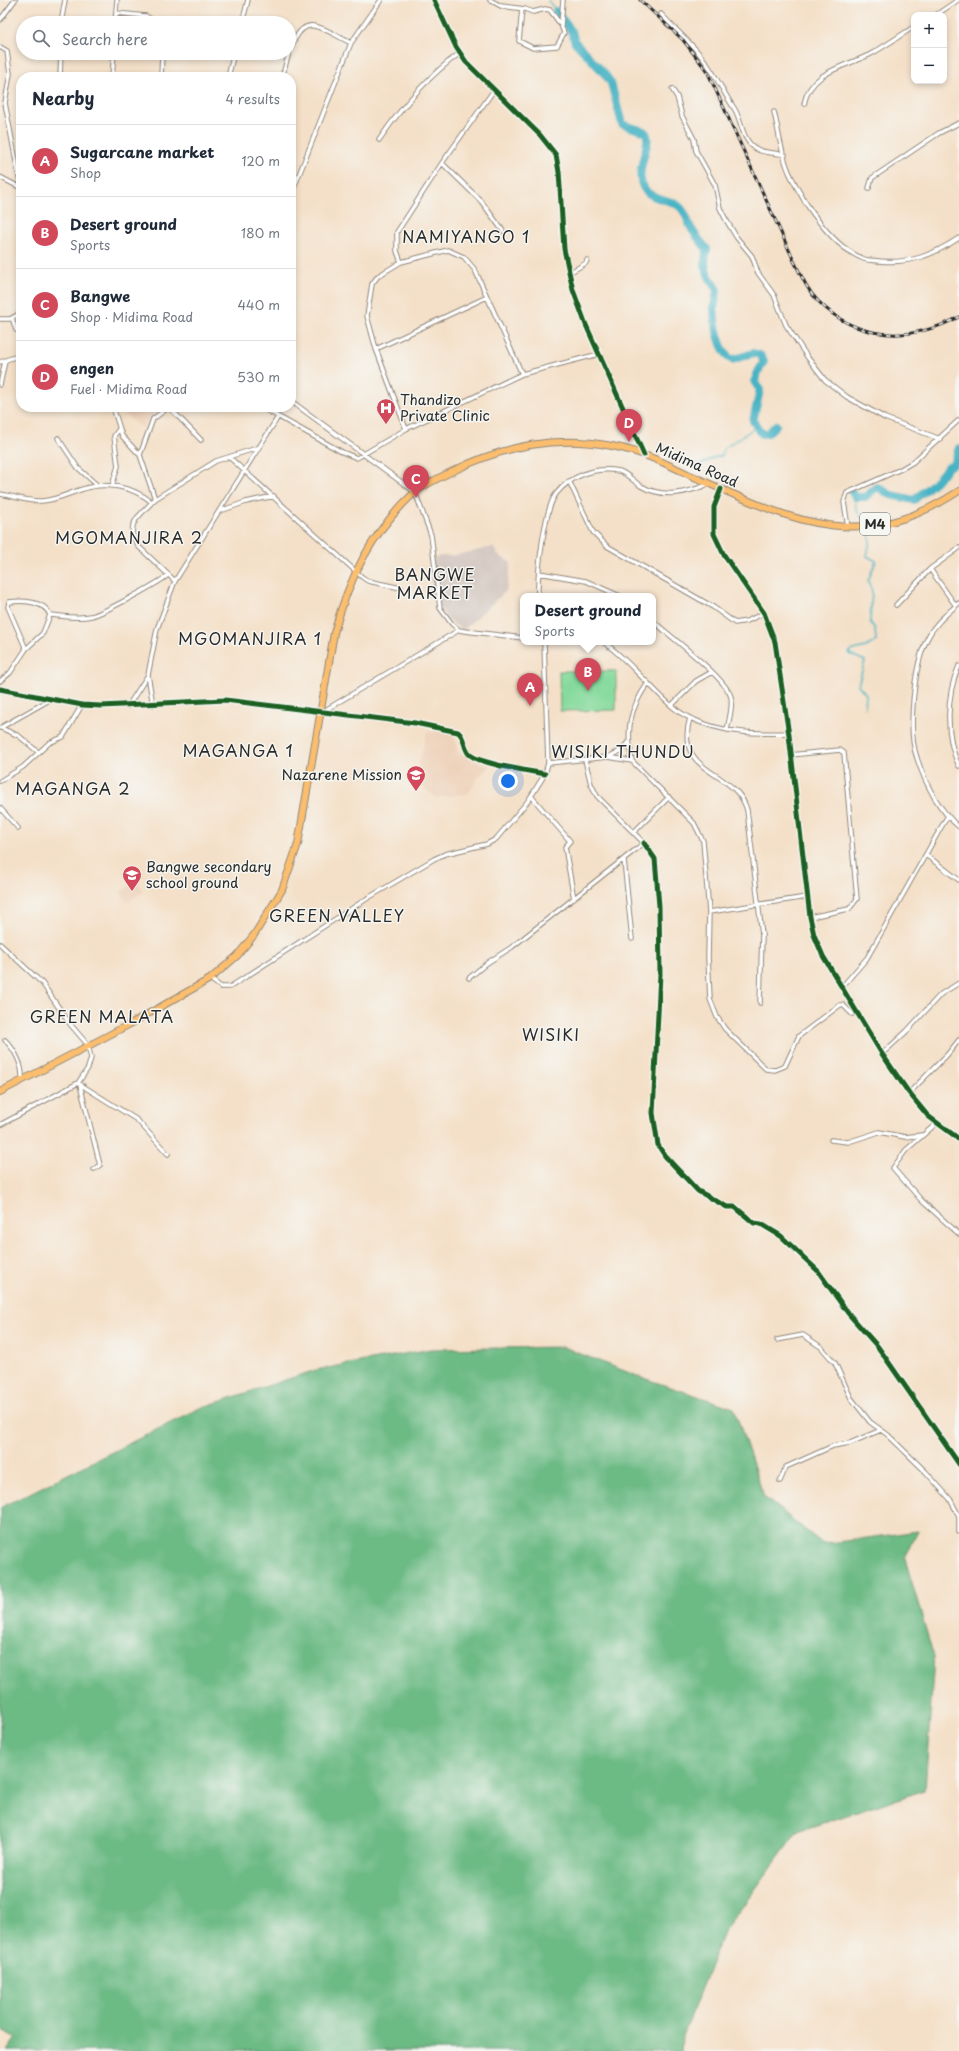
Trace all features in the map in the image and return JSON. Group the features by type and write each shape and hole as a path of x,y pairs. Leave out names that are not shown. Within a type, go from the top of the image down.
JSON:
{"main road":[{"name":"Midima Road","path":"0,1092 210,979 237,956 254,935 271,910 287,878 301,832 334,633 343,600 355,570 376,537 415,492 480,457 499,451 552,441 612,446 644,455 768,510 819,524 848,527 892,520 931,507 959,490"}],"street":[{"path":"0,20 15,0"},
{"path":"62,16 65,0"},
{"path":"116,16 117,0"},
{"path":"244,16 248,0"},
{"path":"434,0 460,53 469,66 540,135 556,155 559,172 564,249 579,308 644,455"},
{"path":"490,0 501,6 522,9 534,12 545,9 550,10 561,25 564,33 557,46 539,48 528,47 519,41 518,37 522,9"},
{"path":"561,25 564,0"},
{"path":"940,12 958,0"},
{"path":"296,182 351,43 378,1"},
{"path":"116,13 146,16"},
{"path":"661,14 705,60 736,111 742,129 754,148 785,155"},
{"path":"296,35 303,28 316,26 351,43"},
{"path":"804,104 806,93 825,73 871,54 911,30"},
{"path":"0,46 7,51 10,63 5,103 16,161"},
{"path":"378,140 400,110 439,71 460,53"},
{"path":"60,72 61,60"},
{"path":"112,72 113,60"},
{"path":"162,60 162,72"},
{"path":"229,72 232,60"},
{"path":"284,72 287,60"},
{"path":"672,89 677,97 682,116 694,139 696,151 715,185 720,208 725,218 737,238 752,256 758,273 774,295 786,325 808,358 825,380 847,397 885,418 940,439"},
{"path":"401,262 397,251 397,232 442,163 494,90"},
{"path":"774,112 789,173 811,211 826,231 847,250 865,260 890,262 918,259 944,248 959,238"},
{"path":"868,188 872,178 939,133 959,123"},
{"path":"442,163 481,201 503,231"},
{"path":"0,177 16,185"},
{"path":"406,429 376,349 367,316 372,284 378,276 401,262 448,250 464,257 475,270 522,374"},
{"path":"569,273 586,263 587,260"},
{"path":"376,349 487,297"},
{"path":"0,319 12,318 16,316"},
{"path":"12,318 16,330"},
{"path":"270,412 342,452 357,458 406,429 522,374 599,354"},
{"path":"0,362 16,358"},
{"path":"0,385 5,361"},
{"path":"296,405 364,453 415,492 431,535 440,608 452,624 460,630 520,638"},
{"path":"114,412 119,429 126,441 140,455 154,501"},
{"path":"140,455 153,419 162,412"},
{"path":"174,412 200,440"},
{"path":"128,706 148,674 157,629 175,581 278,417"},
{"path":"848,527 844,502 847,493 901,469 913,462 940,439 959,420"},
{"path":"112,486 118,466 114,436 119,429"},
{"path":"58,438 78,468 97,485"},
{"path":"175,581 141,550 132,533 133,525 137,518 154,501 216,461 258,448"},
{"path":"228,457 274,496 368,581 401,588"},
{"path":"538,593 539,573 548,513 555,495 569,481 590,471 619,471 641,486 664,493 683,493 710,484"},
{"path":"569,481 593,532 607,546 714,607 735,623 747,621 764,613"},
{"path":"0,494 41,501 60,498 97,485 112,486 136,491 154,501"},
{"path":"721,489 714,507 714,534 724,555 764,613 775,642 788,733 807,897 810,917 819,948 841,988 908,1093 936,1123 959,1139"},
{"path":"220,511 246,502 274,496"},
{"path":"896,606 930,569 959,548"},
{"path":"930,569 957,605 932,630 918,661 915,675 913,737 916,758 928,784 947,817 959,828"},
{"path":"539,573 586,581 613,593"},
{"path":"50,615 84,617 97,614 158,582 168,575"},
{"path":"0,681 10,673 26,649 43,633 50,615 48,609 43,605 11,602 7,603 26,649"},
{"path":"656,624 725,685 731,698 727,730"},
{"path":"322,712 460,630"},
{"path":"210,979 221,987 230,987 368,898 434,859 445,854 487,844 500,835 532,796 545,774 548,763 544,645"},
{"path":"607,645 648,683 690,718 727,730 750,734 788,733"},
{"path":"959,666 952,689 949,715 952,742 959,766"},
{"path":"672,704 696,682 712,672"},
{"path":"148,674 153,704"},
{"path":"632,761 629,741 631,713 634,704 648,683"},
{"path":"0,689 82,705 128,706 217,700 415,723 456,731 462,736 466,749 473,757 504,766 545,774"},
{"path":"1,728 50,699"},
{"path":"0,781 23,767 38,752 66,733 82,705"},
{"path":"690,718 686,735 689,751 703,766 735,791 745,805 762,935 760,1003"},
{"path":"1,728 20,736 38,752"},
{"path":"608,757 622,750 629,741"},
{"path":"790,755 840,750 844,753 857,899 849,909 810,917"},
{"path":"548,763 608,757 632,761 694,823 701,834 710,912 708,977 710,999 714,1010 725,1029 766,1069 775,1070 785,1066 799,1036 840,1005 843,1005 852,1014 857,1013"},
{"path":"585,760 591,784 597,796 644,843 654,859 659,906 660,974 653,1113 658,1145 665,1156 698,1191 727,1207 735,1207 754,1223 761,1224 780,1236 818,1271 848,1312 878,1347 959,1464"},
{"path":"532,796 570,841 565,847 574,899"},
{"path":"633,833 669,797"},
{"path":"0,808 18,828"},
{"path":"841,988 867,958 947,817"},
{"path":"469,978 487,963 512,948 549,917 644,843"},
{"path":"926,854 959,880"},
{"path":"624,860 632,939"},
{"path":"710,912 758,906 807,897"},
{"path":"0,944 42,982 67,1020 88,1045 91,1058 88,1068 79,1084 0,1126"},
{"path":"882,1054 907,1032 940,994 959,983"},
{"path":"5,1040 18,1059 23,1072 22,1080"},
{"path":"908,1093 947,1055 959,1040"},
{"path":"79,1084 137,1120 168,1154"},
{"path":"79,1084 100,1165 94,1169"},
{"path":"936,1123 906,1150 893,1168 922,1201 959,1234"},
{"path":"831,1140 848,1142 879,1132 905,1136 923,1135"},
{"path":"777,1340 803,1335 821,1347 837,1367 851,1398 870,1422 906,1452 946,1494 959,1516 959,1532"},
{"path":"780,1481 786,1467 833,1446 850,1444 881,1430"}],"shaded area":[{"path":"122,412 158,412 141,428"},
{"path":"493,547 498,555 511,563 506,591 463,630 449,621 439,608 430,573 431,560 440,556 452,556"},
{"path":"447,731 454,733 458,753 490,767 477,778 469,793 437,798 417,783 417,772 427,732"},
{"name":"Bangwe secondary school ground","path":"137,881 144,892 127,902 120,892"}],"green space":[{"path":"559,671 616,671 616,710 560,711"},
{"path":"563,1347 640,1377 734,1408 764,1497 823,1544 918,1531 905,1559 934,1657 925,1790 798,1831 723,1933 682,2036 681,2051 7,2051 16,2038 0,2029 0,1508 200,1408 316,1370 431,1349"}],"waterway":[{"path":"548,0 556,11"},
{"path":"556,11 561,17"},
{"path":"564,21 572,32 575,42 604,73 611,83 622,124 643,131 647,136 640,175 641,183 645,190 653,196 672,202 680,207 690,226 707,249 705,261 706,271 717,290 714,309 718,337 724,350 732,360 753,353 760,355 764,361 756,376 755,383 760,390 753,421 762,434 768,433 776,425"},
{"path":"694,464 700,465 715,457 722,456 723,449 756,427"},
{"path":"852,492 855,497 865,497 877,487 891,495 914,500 935,482 949,466 954,464 959,448"},
{"path":"855,497 856,509 864,522"},
{"path":"865,707 866,694 858,685 865,661 849,654 850,651 866,647 876,641 875,629 870,622 872,591 868,581 876,561 867,556 870,541 869,529"}],"railway":[{"path":"640,0 683,40 707,71 794,261 807,287 818,301 834,314 850,324 868,331 886,334 904,334 922,331 959,317"}],"cycle path":[{"path":"434,0 456,47 466,62 540,135 556,155 559,172 564,249 573,290 586,325 644,455"},
{"path":"721,489 714,507 714,534 724,555 764,613 775,642 789,735 810,917 814,935 823,956 882,1054 909,1093 928,1116 959,1139"},
{"path":"0,689 82,705 101,706 225,700 415,723 458,732 462,737 469,754 474,758 505,767 545,774"},
{"path":"644,843 655,859 659,906 660,974 653,1113 658,1145 665,1156 698,1191 727,1207 735,1207 754,1223 761,1224 781,1236 818,1271 848,1313 878,1347 959,1464"}],"place":[{"name":"Thandizo Private Clinic","path":"386,425"},
{"name":"engen","path":"629,442"},
{"name":"Bangwe","path":"416,498"},
{"name":"Desert ground","path":"588,691"},
{"name":"Sugarcane market","path":"530,706"},
{"name":"Nazarene Mission","path":"416,792"},
{"name":"Bangwe secondary school ground","path":"132,892"}],"district":[{"name":"NAMIYANGO 1","path":"466,237"},
{"name":"MGOMANJIRA 2","path":"129,538"},
{"name":"BANGWE MARKET","path":"435,584"},
{"name":"MGOMANJIRA 1","path":"250,639"},
{"name":"MAGANGA 1","path":"238,751"},
{"name":"WISIKI THUNDU","path":"623,752"},
{"name":"MAGANGA 2","path":"73,789"},
{"name":"GREEN VALLEY","path":"337,916"},
{"name":"GREEN MALATA","path":"102,1017"},
{"name":"WISIKI","path":"551,1035"}]}
